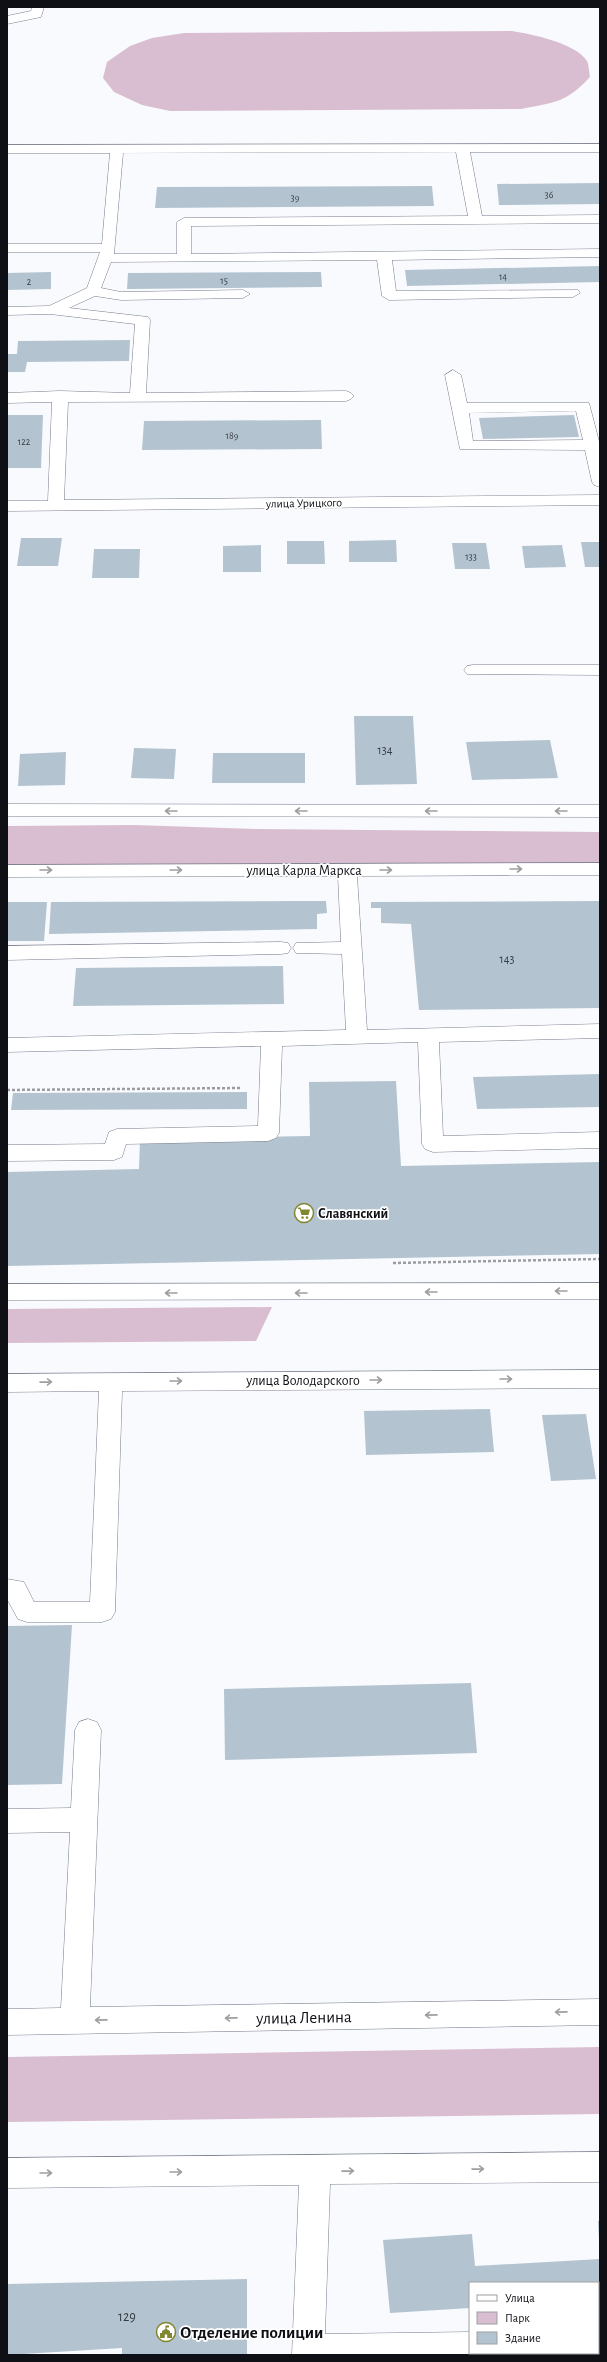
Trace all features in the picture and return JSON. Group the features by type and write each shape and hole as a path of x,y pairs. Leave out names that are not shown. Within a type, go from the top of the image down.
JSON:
{"street":[{"path":"7,20 37,14 38,7"},
{"path":"93,291 107,253 117,148"},
{"path":"462,148 476,220"},
{"path":"7,149 600,148"},
{"path":"184,258 184,222 600,219"},
{"path":"7,248 184,258 600,253"},
{"path":"384,256 389,296 573,293"},
{"path":"50,310 93,291 121,296 243,294"},
{"path":"7,311 50,310 143,320 138,396"},
{"path":"454,375 466,446 592,445"},
{"path":"56,506 60,396"},
{"path":"7,398 60,396 346,396"},
{"path":"460,408 583,406 600,482"},
{"name":"улица Урицкого","path":"7,506 600,500"},
{"path":"473,670 600,670"},
{"path":"7,810 600,811"},
{"name":"улица Карла Маркса","path":"7,870 600,869"},
{"path":"347,870 350,948 357,1036"},
{"path":"7,953 281,948"},
{"path":"303,948 350,948"},
{"path":"7,1045 600,1031"},
{"path":"428,1034 433,1144 600,1140"},
{"path":"7,1154 114,1152 117,1137 268,1133 272,1038"},
{"path":"7,1292 600,1291"},
{"name":"улица Володарского","path":"7,1382 600,1379"},
{"path":"7,1589 15,1589 27,1612 102,1612 111,1381"},
{"path":"75,2021 88,1730"},
{"path":"7,1822 84,1820"},
{"name":"улица Ленина","path":"7,2022 600,2012"},
{"path":"7,2173 600,2167"},
{"path":"315,2171 308,2353 469,2348"}],"path":[{"path":"7,1090 271,1088"}],"green space":[{"path":"512,31 552,40 573,49 587,61 590,77 582,86 567,97 551,103 521,109 170,111 142,105 114,92 103,78 107,62 130,46 152,38 184,33"},
{"path":"134,825 256,829 600,832 600,864 7,865 7,826"},
{"path":"272,1307 256,1341 7,1343 7,1309"},
{"path":"600,2047 600,2114 7,2122 7,2057"}],"building":[{"path":"600,183 600,204 499,205 497,184"},
{"path":"432,186 434,206 155,208 157,187"},
{"path":"600,266 600,282 407,286 405,270"},
{"path":"51,272 51,289 7,290 7,273"},
{"path":"321,272 322,287 127,289 128,273"},
{"path":"130,340 129,361 27,362 25,372 7,372 7,354 17,354 18,341"},
{"path":"7,415 43,415 41,468 7,468"},
{"path":"574,415 579,437 483,439 479,418"},
{"path":"321,420 322,449 142,450 144,421"},
{"path":"21,538 62,538 58,566 17,566"},
{"path":"396,540 397,562 349,562 349,541"},
{"path":"287,541 324,541 325,564 287,564"},
{"path":"581,542 600,542 600,567 585,567"},
{"path":"452,543 486,543 490,569 455,569"},
{"path":"261,545 261,572 223,572 223,546"},
{"path":"562,545 566,567 525,568 522,546"},
{"path":"94,549 140,549 139,578 92,578"},
{"path":"354,716 413,716 417,784 356,785"},
{"path":"550,740 558,778 472,780 466,742"},
{"path":"134,748 176,749 174,779 131,778"},
{"path":"66,752 65,785 18,786 20,754"},
{"path":"213,753 305,753 305,783 212,783"},
{"path":"326,901 327,913 317,914 317,929 49,934 51,902"},
{"path":"600,901 600,1008 419,1010 411,924 381,923 381,908 371,908 371,902"},
{"path":"7,902 47,902 44,941 7,941"},
{"path":"283,966 284,1004 73,1006 76,968"},
{"path":"600,1074 600,1107 477,1109 473,1077"},
{"name":"Славянский","path":"396,1081 401,1166 600,1162 600,1254 7,1266 7,1172 139,1169 140,1139 310,1136 309,1082"},
{"path":"247,1092 247,1109 11,1110 13,1093"},
{"path":"490,1409 494,1452 366,1455 364,1411"},
{"path":"586,1414 596,1479 551,1481 542,1415"},
{"path":"72,1625 62,1784 7,1785 7,1626"},
{"path":"471,1683 477,1753 225,1760 224,1689"},
{"path":"598,2221 600,2221 600,2241 599,2241"},
{"path":"472,2234 475,2266 600,2259 600,2300 599,2282 469,2282 469,2308 390,2313 383,2240"},
{"path":"247,2279 247,2355 122,2355 122,2348 7,2355 7,2284"}],"place":[{"name":"Славянский","path":"304,1213"},
{"name":"Отделение полиции","path":"166,2332"}]}
